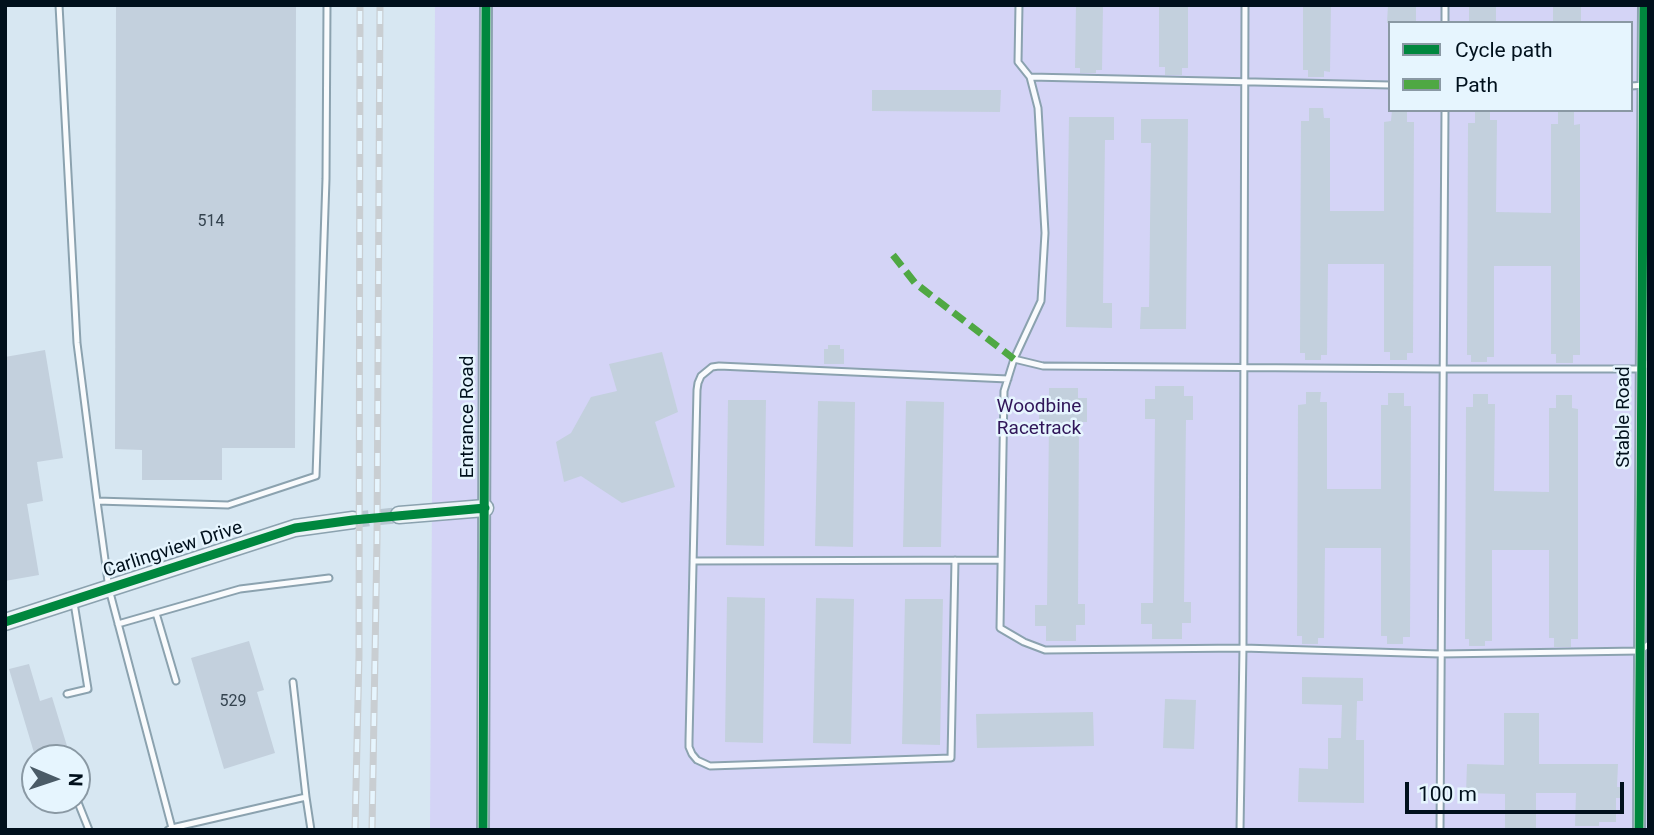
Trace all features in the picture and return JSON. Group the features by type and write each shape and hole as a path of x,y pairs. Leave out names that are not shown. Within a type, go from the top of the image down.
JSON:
{"street":[{"name":"Entrance Road","path":"483,830 486,5"},
{"name":"Stable Road","path":"1639,830 1644,647 1644,5"},
{"path":"399,515 485,508"},
{"name":"Carlingview Drive","path":"5,622 295,528 353,520"}],"lane":[{"path":"59,5 77,343 97,501 109,589 170,829 306,797"},
{"path":"97,501 228,505 316,476 326,178 327,5"},
{"path":"1019,5 1018,62 1030,77 1038,108 1045,233 1041,301 1014,359 1004,391 1000,628 1045,650 1243,648 1440,654 1644,647"},
{"path":"1240,830 1245,5"},
{"path":"1030,77 1388,85"},
{"path":"1440,830 1444,112"},
{"path":"1014,359 1043,366 1442,369 1645,365"},
{"path":"955,560 951,758 718,766 703,764 697,760 689,747 693,561 698,383 706,371 719,366 1008,379"},
{"path":"693,561 1001,560"},
{"path":"118,624 240,589 329,578"},
{"path":"66,694 88,688 73,600"},
{"path":"156,613 176,681"},
{"path":"293,682 311,830"}],"green space":[{"name":"Woodbine Racetrack","path":"435,5 1649,5 1649,830 430,830"}],"building":[{"path":"116,5 296,5 295,448 222,448 222,480 142,480 142,450 115,449"},
{"path":"1076,5 1103,5 1102,70 1096,70 1096,73 1080,73 1080,68 1075,68"},
{"path":"1159,5 1188,5 1188,68 1182,68 1182,75 1165,75 1165,67 1159,67"},
{"path":"1303,5 1331,5 1330,72 1324,71 1324,77 1308,77 1308,70 1303,70"},
{"path":"1388,5 1416,5 1416,21 1387,23"},
{"path":"1469,5 1496,5 1496,21 1469,21"},
{"path":"1553,5 1581,5 1581,21 1553,21"},
{"path":"872,90 1001,90 1000,112 872,111"},
{"path":"1309,108 1323,108 1324,118 1330,118 1330,211 1384,211 1384,122 1391,121 1392,112 1407,112 1407,122 1414,122 1413,353 1407,353 1407,360 1390,360 1390,352 1384,352 1384,264 1328,264 1327,355 1321,355 1321,360 1305,360 1305,353 1300,353 1301,121 1309,121"},
{"path":"1475,112 1490,112 1490,120 1497,120 1496,212 1551,213 1551,124 1558,124 1558,112 1574,112 1574,125 1580,124 1580,355 1573,355 1573,363 1556,363 1556,354 1551,354 1551,266 1494,266 1494,357 1487,357 1487,362 1471,362 1471,355 1467,355 1468,123 1475,123"},
{"path":"1069,117 1114,117 1114,140 1105,140 1103,303 1112,303 1112,328 1066,327"},
{"path":"1141,119 1188,119 1186,329 1140,329 1141,307 1149,307 1151,143 1141,143"},
{"path":"828,345 840,345 840,349 844,349 844,364 824,364 824,349 828,349"},
{"path":"45,350 63,458 37,462 43,501 27,504 39,575 5,581 5,357"},
{"path":"662,352 678,412 655,422 675,487 622,503 581,476 564,482 556,442 571,433 591,397 617,391 609,364"},
{"path":"1155,386 1184,386 1184,396 1193,396 1193,420 1186,420 1184,602 1191,602 1191,623 1182,623 1182,639 1152,639 1152,624 1141,624 1141,603 1153,603 1155,419 1145,419 1145,399 1155,399"},
{"path":"1049,388 1078,388 1078,398 1087,398 1087,422 1079,422 1078,604 1085,604 1085,625 1076,625 1076,641 1046,641 1046,626 1035,626 1035,605 1047,605 1049,421 1039,421 1039,400 1049,401"},
{"path":"1306,392 1321,392 1320,402 1327,402 1327,489 1381,489 1381,405 1388,405 1388,393 1404,393 1404,406 1411,406 1410,637 1403,637 1403,644 1387,644 1387,636 1381,636 1381,548 1325,548 1324,638 1318,638 1318,644 1302,644 1302,636 1297,636 1298,405 1306,404"},
{"path":"1473,394 1488,394 1488,404 1495,404 1494,491 1549,492 1549,408 1556,408 1556,395 1572,395 1572,408 1578,409 1578,639 1571,639 1571,647 1554,647 1554,638 1549,638 1549,550 1492,550 1492,641 1485,641 1485,646 1469,646 1469,639 1465,639 1466,407 1473,407"},
{"path":"728,400 766,400 764,546 726,545"},
{"path":"818,401 855,402 853,547 815,546"},
{"path":"906,401 944,402 941,547 903,547"},
{"path":"727,597 765,598 763,743 725,742"},
{"path":"816,598 854,599 851,744 813,743"},
{"path":"905,599 943,599 940,745 902,744"},
{"path":"249,641 264,690 257,692 275,753 224,769 191,658"},
{"path":"29,664 40,701 52,697 66,744 31,744 9,669"},
{"path":"1302,677 1363,678 1363,701 1357,701 1356,740 1364,740 1364,803 1298,802 1299,768 1328,769 1328,738 1341,738 1342,705 1302,704"},
{"path":"1165,699 1196,700 1194,749 1163,748"},
{"path":"1093,712 1094,746 977,748 976,714"},
{"path":"1504,713 1539,713 1539,764 1618,764 1617,787 1621,787 1621,798 1616,798 1616,822 1599,822 1599,826 1575,826 1576,793 1536,793 1536,830 1505,830 1505,794 1466,793 1467,764 1504,765"}],"tunnel":[{"path":"353,520 399,515"}],"railway":[{"path":"355,830 359,656 360,5"},
{"path":"372,830 377,539 380,5"}],"marked path":[{"path":"893,255 915,283 1014,359"}],"cycle path":[{"path":"483,830 486,5"},
{"path":"1639,830 1644,5"},
{"path":"5,622 295,528 485,508"}]}
